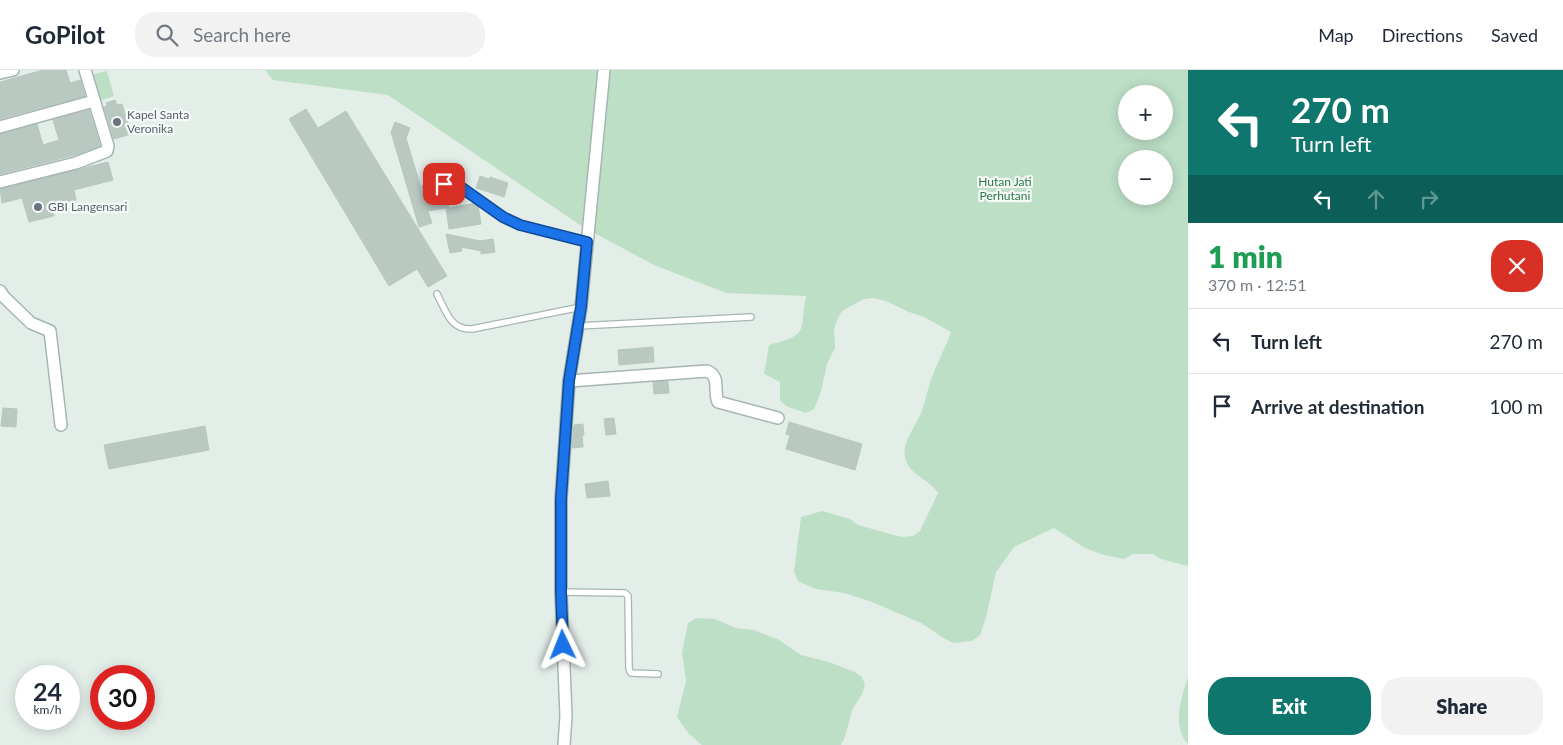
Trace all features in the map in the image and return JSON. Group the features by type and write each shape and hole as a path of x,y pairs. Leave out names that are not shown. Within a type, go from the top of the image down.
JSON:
{"street":[{"path":"0,73 13,70"},
{"path":"0,182 76,163 107,151 108,146 85,70"},
{"path":"564,745 566,716 561,592 561,499 569,381 581,307 604,70"},
{"path":"0,127 94,101"},
{"path":"0,291 30,323 50,331 61,425"},
{"path":"569,381 707,371 716,378 716,398 718,402 778,418"}],"lane":[{"path":"426,187 454,184 503,217 520,225 587,242"},
{"path":"437,294 454,325 462,329 472,329 581,307"},
{"path":"578,326 751,317"},
{"path":"561,592 625,593 628,596 628,669 630,673 635,674 658,674"}],"green space":[{"name":"Hutan Jati Perhutani","path":"265,70 1188,70 1188,566 1161,559 1153,554 1133,554 1124,559 1104,555 1085,548 1054,528 1014,547 996,572 986,618 980,635 972,641 953,643 921,623 872,602 844,593 816,589 798,581 794,572 801,517 822,511 850,519 858,525 903,537 913,536 920,531 938,493 909,466 904,455 905,448 906,442 922,411 930,382 951,332 924,317 886,301 873,298 864,299 842,311 837,320 834,329 835,348 827,364 821,392 814,409 806,413 788,407 780,401 780,382 764,374 769,345 791,338 800,330 806,296 726,293 654,265 583,227 388,95 273,80"},
{"path":"107,71 114,96 99,101 91,75"},
{"path":"696,618 715,619 736,628 754,630 779,640 801,655 829,662 855,672 862,677 865,685 852,710 841,745 702,745 688,733 677,717 686,681 682,653 688,623"},
{"path":"1188,676 1188,744 1180,729 1179,711"}],"building":[{"path":"43,70 66,70 70,83 80,80 85,96 0,119 0,82"},
{"name":"Kapel Santa Veronika","path":"115,100 117,105 122,104 131,134 114,139 104,107 107,106 106,103"},
{"path":"306,109 318,128 346,111 447,276 428,287 417,269 389,286 289,119"},
{"path":"89,110 100,146 79,154 0,174 0,134 37,124 43,145 59,140 53,120"},
{"path":"395,122 410,128 406,138 422,191 446,190 449,208 476,203 481,224 449,229 446,208 428,211 432,223 419,227 391,132"},
{"path":"108,162 113,180 74,190 76,200 66,202 67,207 53,211 54,216 29,222 22,198 2,203 0,189"},
{"path":"480,176 508,183 504,197 476,188"},
{"path":"446,234 480,241 493,239 495,252 481,254 481,251 461,247 462,251 450,253"},
{"path":"653,347 654,362 619,365 618,350"},
{"path":"668,381 669,393 654,394 653,382"},
{"path":"3,408 17,409 16,427 1,426"},
{"path":"614,418 616,434 606,435 604,419"},
{"path":"789,422 862,444 855,470 786,449 790,435 786,434"},
{"path":"583,424 583,447 572,448 574,425"},
{"path":"205,426 209,450 109,469 104,445"},
{"path":"608,481 610,496 587,498 585,484"}],"place":[{"name":"Kapel Santa Veronika","path":"117,122"},
{"name":"GBI Langensari","path":"38,207"}],"route":[{"path":"444,184 454,184 462,188 503,217 520,225 587,242 581,307 569,381 561,499 563,645"}]}
